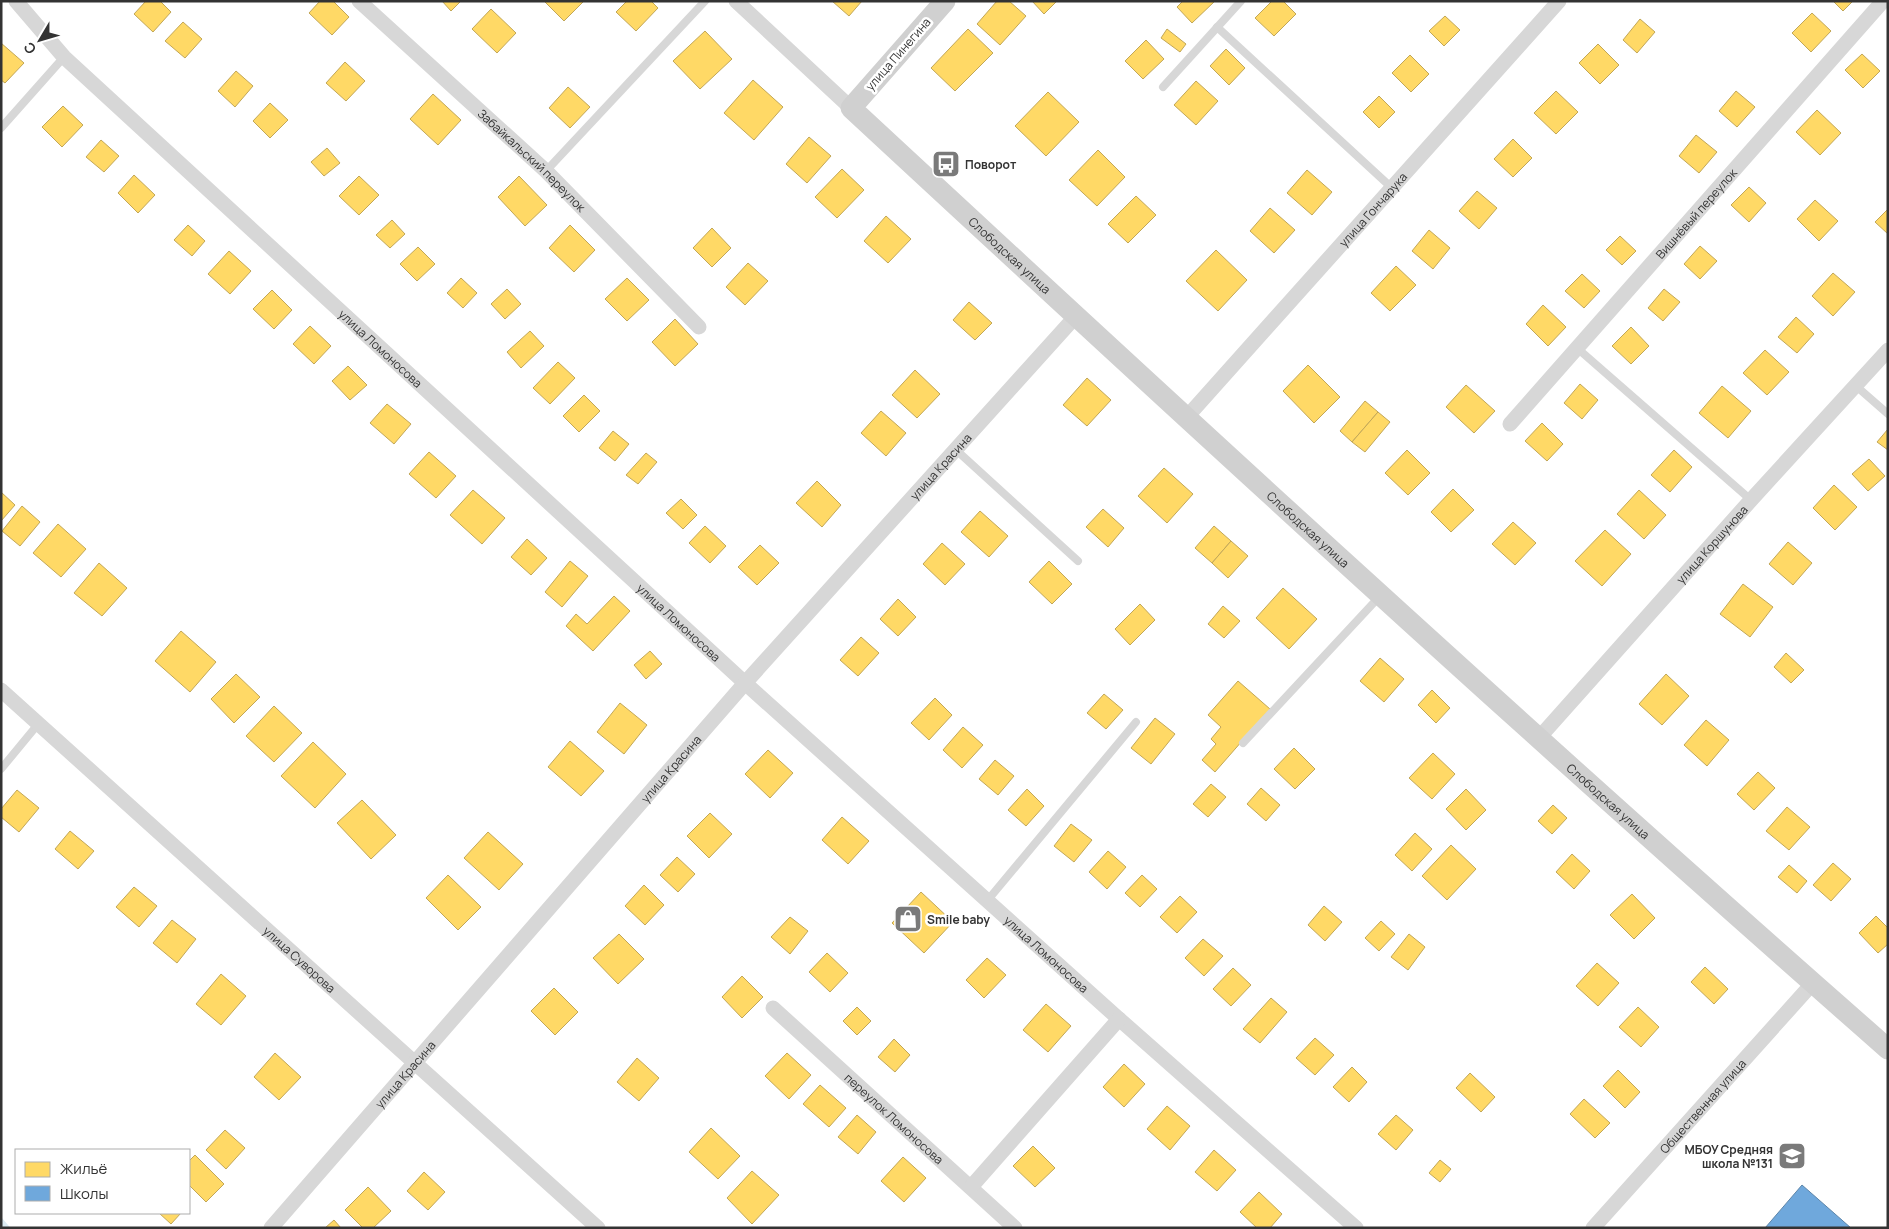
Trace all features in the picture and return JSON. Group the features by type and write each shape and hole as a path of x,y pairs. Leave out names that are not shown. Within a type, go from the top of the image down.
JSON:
{"street":[{"name":"улица Ломоносова","path":"16,1 64,57 745,683 1119,1019 1356,1228"},
{"name":"Забайкальский переулок","path":"359,1 546,171 699,327"},
{"name":"Слободская улица","path":"736,1 1186,418 1382,594 1538,739 1812,984 1887,1047"},
{"name":"улица Пинегина","path":"851,108 945,1"},
{"name":"улица Гончарука","path":"1186,418 1559,1"},
{"name":"Вишнёвый переулок","path":"1510,424 1883,1"},
{"name":"улица Красина","path":"271,1228 745,683 1076,316"},
{"name":"улица Коршунова","path":"1538,739 1751,500 1888,350"},
{"name":"улица Суворова","path":"1,690 598,1228"},
{"name":"Общественная улица","path":"1592,1228 1812,984"},
{"name":"переулок Ломоносова","path":"774,1008 1015,1228"},
{"path":"971,1187 1119,1019"}],"lane":[{"path":"546,171 705,1"},
{"path":"1163,87 1241,1"},
{"path":"1217,27 1393,188"},
{"path":"1,128 64,57"},
{"path":"1577,348 1751,500"},
{"path":"1856,386 1888,414"},
{"path":"955,449 1078,561"},
{"path":"1243,744 1382,594"},
{"path":"987,901 1136,722"},
{"path":"1,769 39,723"}],"building: Жильё":[{"path":"146,1 160,1 171,12 153,32 134,14"},
{"path":"320,1 333,1 349,17 332,35 309,13"},
{"path":"442,1 461,1 451,11"},
{"path":"544,1 584,1 564,21"},
{"path":"627,1 651,1 658,8 636,31 616,12"},
{"path":"832,1 862,1 849,16"},
{"path":"997,1 1009,1 1026,16 1000,45 977,24"},
{"path":"1032,1 1057,1 1044,14"},
{"path":"1183,1 1215,1 1192,23 1177,7"},
{"path":"1272,1 1283,1 1296,14 1274,36 1255,18"},
{"path":"1833,1 1853,1 1843,11"},
{"path":"491,9 516,33 497,53 472,29"},
{"path":"1812,13 1831,31 1811,52 1792,33"},
{"path":"1445,16 1460,30 1444,46 1429,31"},
{"path":"1640,19 1655,32 1637,53 1623,40"},
{"path":"183,22 202,39 185,58 165,41"},
{"path":"968,29 993,53 955,91 931,68"},
{"path":"1167,29 1186,44 1180,52 1161,38"},
{"path":"705,31 732,59 700,89 673,61"},
{"path":"1146,40 1164,59 1143,79 1125,61"},
{"path":"1,43 24,63 5,83 1,80"},
{"path":"1598,44 1619,65 1600,84 1579,63"},
{"path":"1226,49 1245,68 1229,85 1210,66"},
{"path":"1862,54 1880,71 1863,88 1845,70"},
{"path":"1410,55 1429,74 1411,92 1392,73"},
{"path":"345,62 365,81 346,101 326,83"},
{"path":"236,71 253,86 235,107 218,91"},
{"path":"753,80 783,107 754,140 724,113"},
{"path":"1196,81 1218,101 1196,125 1174,105"},
{"path":"568,87 590,107 570,128 549,108"},
{"path":"1556,91 1578,112 1556,134 1534,113"},
{"path":"1736,91 1755,107 1737,127 1719,111"},
{"path":"1048,92 1079,122 1046,156 1015,126"},
{"path":"433,94 461,120 438,145 410,119"},
{"path":"1379,96 1395,112 1379,128 1363,112"},
{"path":"270,103 288,120 270,138 253,121"},
{"path":"63,106 83,125 62,147 42,127"},
{"path":"1817,110 1841,133 1820,155 1796,132"},
{"path":"1696,135 1717,152 1699,173 1679,156"},
{"path":"809,137 831,156 807,183 786,164"},
{"path":"1513,139 1532,158 1513,177 1494,159"},
{"path":"101,140 119,156 104,172 86,157"},
{"path":"327,148 340,163 324,176 311,162"},
{"path":"1098,150 1125,177 1097,206 1069,180"},
{"path":"842,169 864,190 837,218 815,197"},
{"path":"1307,170 1332,192 1312,215 1287,193"},
{"path":"134,175 155,195 138,213 118,193"},
{"path":"359,176 379,195 359,215 339,196"},
{"path":"519,176 547,205 525,226 498,197"},
{"path":"1749,187 1766,203 1749,222 1731,205"},
{"path":"1477,191 1497,208 1479,229 1459,211"},
{"path":"1136,196 1156,215 1128,243 1108,224"},
{"path":"1815,200 1838,221 1819,241 1797,219"},
{"path":"1270,208 1295,230 1274,253 1250,231"},
{"path":"1888,209 1888,234 1875,222"},
{"path":"886,216 911,239 888,263 864,241"},
{"path":"392,220 405,234 390,248 376,235"},
{"path":"188,225 205,241 192,256 174,240"},
{"path":"570,225 595,250 574,272 549,248"},
{"path":"712,228 731,248 712,267 693,248"},
{"path":"1429,230 1450,248 1433,269 1412,251"},
{"path":"1620,236 1636,251 1622,265 1606,250"},
{"path":"1700,246 1717,261 1700,279 1684,264"},
{"path":"418,247 435,264 417,281 400,264"},
{"path":"1216,250 1247,280 1218,311 1186,281"},
{"path":"229,251 251,271 230,294 208,274"},
{"path":"748,263 768,281 745,305 726,287"},
{"path":"1396,266 1416,285 1390,311 1371,293"},
{"path":"1833,273 1855,292 1833,316 1812,296"},
{"path":"1582,274 1600,291 1584,308 1565,291"},
{"path":"461,278 477,293 463,308 447,293"},
{"path":"627,278 649,300 627,321 605,299"},
{"path":"507,289 521,304 505,319 491,304"},
{"path":"1664,289 1680,302 1663,321 1648,308"},
{"path":"272,290 292,310 274,329 253,309"},
{"path":"969,302 992,323 975,340 953,320"},
{"path":"1543,305 1566,327 1548,346 1526,324"},
{"path":"1796,317 1814,334 1797,353 1778,337"},
{"path":"675,319 698,344 675,366 652,342"},
{"path":"310,326 331,346 314,364 293,344"},
{"path":"1631,327 1649,346 1631,364 1612,346"},
{"path":"530,331 544,346 521,368 507,352"},
{"path":"1765,350 1789,372 1767,395 1743,373"},
{"path":"558,362 575,378 550,404 533,388"},
{"path":"1308,365 1340,397 1314,423 1283,391"},
{"path":"348,366 367,385 350,400 332,381"},
{"path":"915,370 940,394 917,418 892,395"},
{"path":"1087,378 1111,400 1087,426 1063,405"},
{"path":"1580,384 1598,400 1582,419 1564,403"},
{"path":"1466,385 1495,411 1474,433 1446,407"},
{"path":"1722,386 1751,411 1728,438 1699,413"},
{"path":"584,395 600,411 579,432 563,416"},
{"path":"1365,401 1378,412 1352,442 1340,431"},
{"path":"387,404 411,424 394,444 370,423"},
{"path":"881,411 906,433 886,456 861,433"},
{"path":"1378,412 1390,422 1365,452 1352,442"},
{"path":"1542,423 1563,444 1547,461 1525,441"},
{"path":"1888,429 1888,450 1877,442"},
{"path":"613,431 629,444 615,461 599,448"},
{"path":"1407,450 1430,473 1408,495 1385,473"},
{"path":"1674,450 1692,467 1670,492 1651,475"},
{"path":"429,452 456,476 436,498 409,474"},
{"path":"646,453 657,462 638,484 626,475"},
{"path":"1869,459 1885,476 1868,491 1852,474"},
{"path":"1164,468 1193,494 1167,523 1138,496"},
{"path":"817,481 841,505 822,527 796,503"},
{"path":"1834,485 1857,507 1835,530 1813,508"},
{"path":"1453,489 1474,510 1451,532 1431,512"},
{"path":"473,490 505,518 482,544 450,515"},
{"path":"1639,490 1666,515 1644,539 1617,514"},
{"path":"1,492 15,505 1,521"},
{"path":"681,499 697,515 683,529 666,513"},
{"path":"22,506 40,522 20,546 2,531"},
{"path":"1103,509 1124,528 1108,547 1086,527"},
{"path":"980,511 1008,536 989,557 961,532"},
{"path":"1513,522 1536,543 1515,565 1492,544"},
{"path":"58,524 86,549 61,577 33,553"},
{"path":"705,526 726,546 710,563 689,543"},
{"path":"1214,526 1231,541 1212,563 1195,548"},
{"path":"1605,530 1631,554 1602,586 1575,561"},
{"path":"527,539 547,558 531,575 511,557"},
{"path":"1231,541 1248,556 1228,578 1212,563"},
{"path":"1788,542 1812,563 1793,585 1769,564"},
{"path":"942,543 965,564 945,585 923,564"},
{"path":"760,545 779,563 757,585 738,567"},
{"path":"570,561 588,576 562,607 545,592"},
{"path":"1049,561 1072,584 1052,604 1029,582"},
{"path":"99,563 127,588 102,616 74,593"},
{"path":"1743,584 1773,607 1750,637 1720,614"},
{"path":"1283,588 1317,619 1289,649 1256,618"},
{"path":"614,596 630,611 593,651 566,626 576,614 587,624"},
{"path":"898,599 916,617 898,636 880,619"},
{"path":"1140,604 1155,620 1130,645 1115,629"},
{"path":"1223,606 1240,621 1224,638 1208,624"},
{"path":"181,631 216,662 190,692 155,661"},
{"path":"861,637 879,653 858,676 840,660"},
{"path":"650,651 662,664 646,679 634,665"},
{"path":"1786,653 1804,670 1791,683 1774,667"},
{"path":"1380,658 1404,679 1384,702 1360,681"},
{"path":"236,674 260,697 234,723 211,699"},
{"path":"1666,674 1689,696 1662,725 1639,704"},
{"path":"1238,681 1270,709 1215,772 1202,760 1216,744 1211,739 1221,727 1208,715"},
{"path":"1432,690 1450,708 1436,723 1418,705"},
{"path":"1104,694 1123,710 1106,729 1087,713"},
{"path":"935,698 952,715 929,740 911,723"},
{"path":"620,703 647,725 624,754 597,732"},
{"path":"274,706 302,733 274,762 246,736"},
{"path":"1155,718 1175,734 1151,764 1131,748"},
{"path":"1706,720 1729,740 1707,766 1684,745"},
{"path":"963,727 983,745 962,768 943,750"},
{"path":"570,741 604,771 581,796 548,767"},
{"path":"313,742 346,774 315,808 281,776"},
{"path":"1294,748 1315,769 1295,789 1274,769"},
{"path":"768,750 793,773 770,798 745,774"},
{"path":"1433,753 1455,774 1432,799 1409,778"},
{"path":"995,760 1014,776 998,795 979,779"},
{"path":"1758,772 1775,788 1754,810 1737,794"},
{"path":"1211,784 1226,797 1208,817 1193,804"},
{"path":"1261,788 1280,805 1266,821 1247,804"},
{"path":"1027,789 1044,806 1026,826 1008,810"},
{"path":"1466,789 1486,810 1466,830 1446,809"},
{"path":"17,790 39,808 19,832 1,817 1,809"},
{"path":"362,800 396,835 371,859 337,823"},
{"path":"1553,805 1567,818 1552,834 1538,821"},
{"path":"1787,807 1810,827 1789,850 1766,831"},
{"path":"710,813 732,834 709,858 687,836"},
{"path":"842,817 869,841 848,864 822,840"},
{"path":"1071,824 1092,840 1074,862 1054,846"},
{"path":"70,831 94,851 78,869 55,849"},
{"path":"488,832 523,864 499,890 464,858"},
{"path":"1415,833 1432,849 1412,871 1395,855"},
{"path":"1451,845 1476,869 1447,900 1422,876"},
{"path":"1108,851 1126,867 1107,889 1089,872"},
{"path":"1572,854 1590,871 1574,889 1556,872"},
{"path":"677,857 695,874 678,892 660,875"},
{"path":"1833,863 1851,879 1831,901 1813,885"},
{"path":"1789,865 1807,881 1797,893 1778,877"},
{"path":"448,875 481,907 458,930 426,898"},
{"path":"1142,875 1157,889 1140,907 1125,893"},
{"path":"644,885 664,905 645,925 625,906"},
{"path":"134,887 157,906 139,927 116,907"},
{"path":"921,892 953,922 924,953 892,923"},
{"path":"1632,894 1655,918 1634,939 1610,915"},
{"path":"1180,896 1197,912 1177,933 1160,917"},
{"path":"1324,906 1342,922 1325,941 1308,925"},
{"path":"1876,916 1888,928 1888,944 1878,953 1859,933"},
{"path":"790,917 808,931 790,954 771,937"},
{"path":"172,920 196,939 177,963 153,943"},
{"path":"1381,921 1395,934 1379,951 1365,938"},
{"path":"619,934 644,959 618,984 593,958"},
{"path":"1409,934 1425,947 1408,970 1391,957"},
{"path":"1203,939 1223,956 1204,976 1185,958"},
{"path":"827,953 848,973 830,992 809,972"},
{"path":"987,958 1006,975 984,998 966,980"},
{"path":"1597,963 1619,983 1598,1006 1576,986"},
{"path":"1705,967 1728,989 1714,1004 1691,982"},
{"path":"1233,968 1251,985 1231,1006 1213,989"},
{"path":"221,974 246,996 221,1025 196,1004"},
{"path":"742,976 763,997 742,1018 722,997"},
{"path":"554,988 578,1012 555,1035 531,1011"},
{"path":"1271,998 1287,1012 1260,1043 1243,1029"},
{"path":"1046,1004 1071,1026 1048,1052 1023,1030"},
{"path":"857,1007 871,1021 857,1035 843,1021"},
{"path":"1638,1007 1659,1027 1641,1047 1619,1027"},
{"path":"1315,1038 1334,1055 1315,1075 1296,1058"},
{"path":"894,1039 910,1055 895,1072 878,1057"},
{"path":"275,1053 301,1077 279,1100 254,1077"},
{"path":"787,1053 811,1075 789,1099 765,1076"},
{"path":"637,1058 659,1078 639,1101 617,1082"},
{"path":"1124,1064 1145,1084 1124,1107 1103,1087"},
{"path":"1352,1067 1367,1082 1349,1102 1333,1087"},
{"path":"1618,1070 1640,1092 1625,1108 1603,1086"},
{"path":"1470,1073 1495,1097 1481,1112 1456,1088"},
{"path":"820,1085 846,1108 829,1127 803,1104"},
{"path":"1584,1099 1610,1123 1595,1138 1570,1114"},
{"path":"1167,1106 1190,1126 1170,1150 1147,1129"},
{"path":"857,1115 876,1132 858,1154 838,1137"},
{"path":"1396,1115 1413,1130 1396,1150 1378,1134"},
{"path":"711,1128 740,1156 718,1179 689,1152"},
{"path":"225,1130 245,1148 226,1169 206,1150"},
{"path":"1033,1146 1055,1168 1035,1187 1013,1166"},
{"path":"1214,1150 1236,1170 1217,1191 1195,1172"},
{"path":"195,1155 224,1184 206,1202 190,1186 190,1160"},
{"path":"903,1157 926,1178 904,1202 881,1181"},
{"path":"1440,1160 1451,1169 1440,1182 1429,1173"},
{"path":"752,1171 779,1195 752,1224 727,1198"},
{"path":"424,1172 445,1192 428,1210 407,1191"},
{"path":"368,1187 391,1211 373,1228 363,1228 345,1210"},
{"path":"1259,1192 1282,1214 1270,1228 1257,1228 1240,1212"},
{"path":"160,1214 180,1214 171,1224"},
{"path":"334,1220 341,1228 325,1228"}],"building: Школы":[{"path":"1802,1185 1851,1228 1765,1228"}],"waterway":[{"path":"1,1221 7,1228"}],"place":[{"name":"Поворот","path":"946,164"},
{"name":"Smile baby","path":"908,919"},
{"name":"МБОУ Средняя школа №131","path":"1792,1156"}]}
